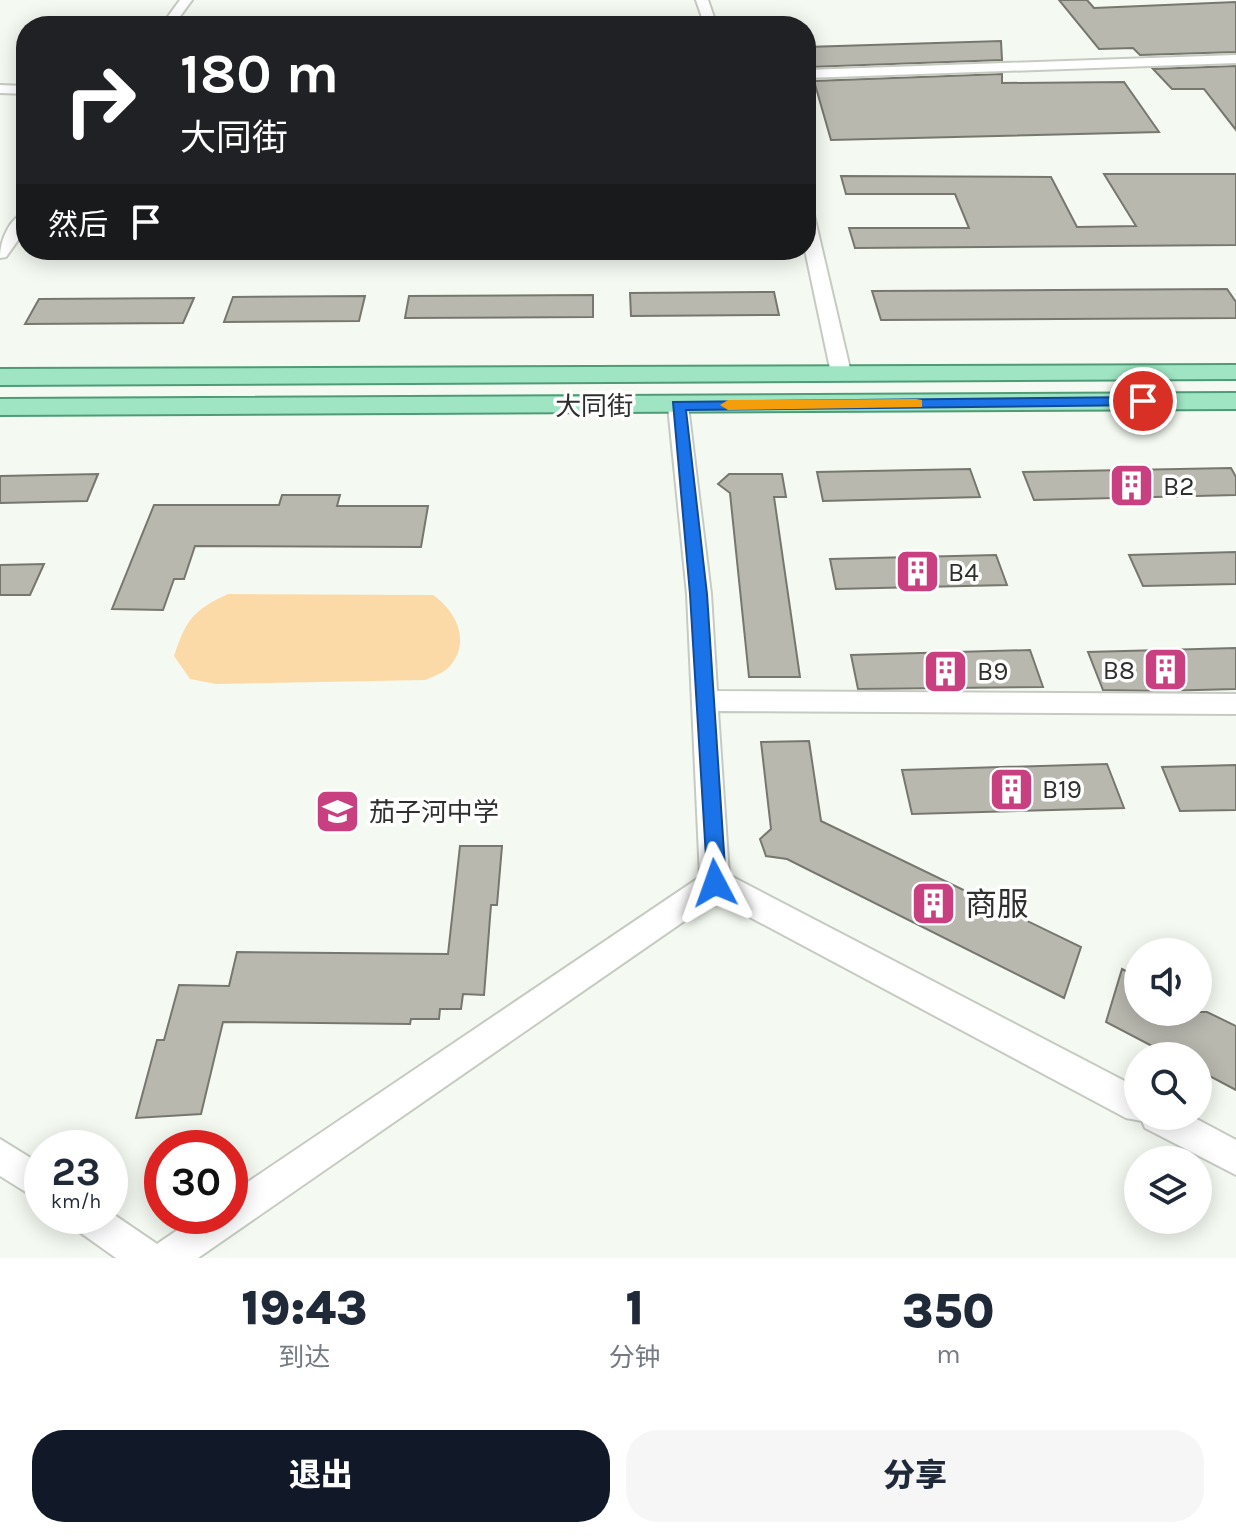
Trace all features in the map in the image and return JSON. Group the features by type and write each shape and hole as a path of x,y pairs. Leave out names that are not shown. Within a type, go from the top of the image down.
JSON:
{"main road":[{"name":"大同街","path":"0,377 1236,372"},
{"name":"大同街","path":"0,407 1236,401"}],"street":[{"path":"816,74 1236,59"},
{"path":"0,253 7,233"},
{"path":"816,260 841,373"},
{"path":"678,406 699,594 715,883"},
{"path":"704,701 1236,704"},
{"path":"715,883 1124,1099"},
{"path":"248,1203 715,883"},
{"path":"1183,1130 1236,1158"},
{"path":"0,1156 24,1173"},
{"path":"112,1234 147,1258"},
{"path":"167,1258 202,1234"}],"shaded area":[{"path":"228,594 433,595 454,618 460,637 459,647 447,669 426,680 216,684 190,679 174,656 183,633 199,611"}],"building":[{"path":"1059,0 1087,0 1094,8 1236,2 1236,52 1140,55 1133,48 1099,49"},
{"path":"1001,41 1002,60 816,67 816,47"},
{"path":"1236,66 1236,130 1204,89 1172,89 1153,69"},
{"path":"1002,74 1002,83 1124,82 1159,132 831,140 816,81"},
{"path":"1104,174 1236,174 1236,245 855,248 849,228 969,228 955,194 846,194 841,176 1051,177 1077,227 1136,226"},
{"path":"1227,289 1236,302 1236,318 881,320 872,291"},
{"path":"774,292 779,315 631,316 630,293"},
{"path":"593,295 593,317 405,318 409,296"},
{"path":"365,296 359,321 224,322 233,297"},
{"path":"194,298 183,323 25,324 39,299"},
{"name":"B2","path":"1231,468 1236,477 1236,495 1034,500 1023,472"},
{"path":"970,469 980,497 823,501 817,472"},
{"path":"98,474 87,501 0,503 0,476"},
{"path":"729,474 782,474 786,497 774,497 800,677 749,677 730,493 718,484"},
{"path":"282,495 340,495 337,506 428,506 421,547 195,546 184,579 174,579 163,610 112,609 154,505 279,505"},
{"path":"1236,552 1236,584 1143,586 1129,555"},
{"name":"B4","path":"996,555 1007,585 836,589 830,559"},
{"path":"44,564 30,595 0,595 0,565"},
{"name":"B8","path":"1236,648 1236,689 1103,690 1088,652"},
{"name":"B9","path":"1030,650 1043,687 858,689 851,655"},
{"name":"商服","path":"809,741 821,821 1081,947 1064,998 787,859 766,856 760,839 771,829 761,742"},
{"name":"B19","path":"1107,764 1124,808 912,814 902,770"},
{"path":"1236,765 1236,810 1180,811 1162,767"},
{"path":"460,846 502,846 497,905 491,905 484,995 463,994 461,1009 440,1009 439,1019 411,1019 410,1024 223,1022 201,1114 136,1118 157,1040 164,1040 179,985 229,986 237,952 448,954"},
{"path":"1122,969 1124,1026 1212,1026 1212,1014 1236,1026 1236,1090 1212,1077 1212,1042 1144,1042 1106,1022"}],"slow traffic":[{"path":"728,405 916,403"}],"place":[{"name":"B2","path":"1132,486"},
{"name":"B4","path":"917,572"},
{"name":"B8","path":"1166,670"},
{"name":"B9","path":"946,671"},
{"name":"B19","path":"1011,789"},
{"name":"茄子河中学","path":"338,812"},
{"name":"商服","path":"934,904"}],"route":[{"path":"715,883 699,594 678,406 1143,401"}]}
